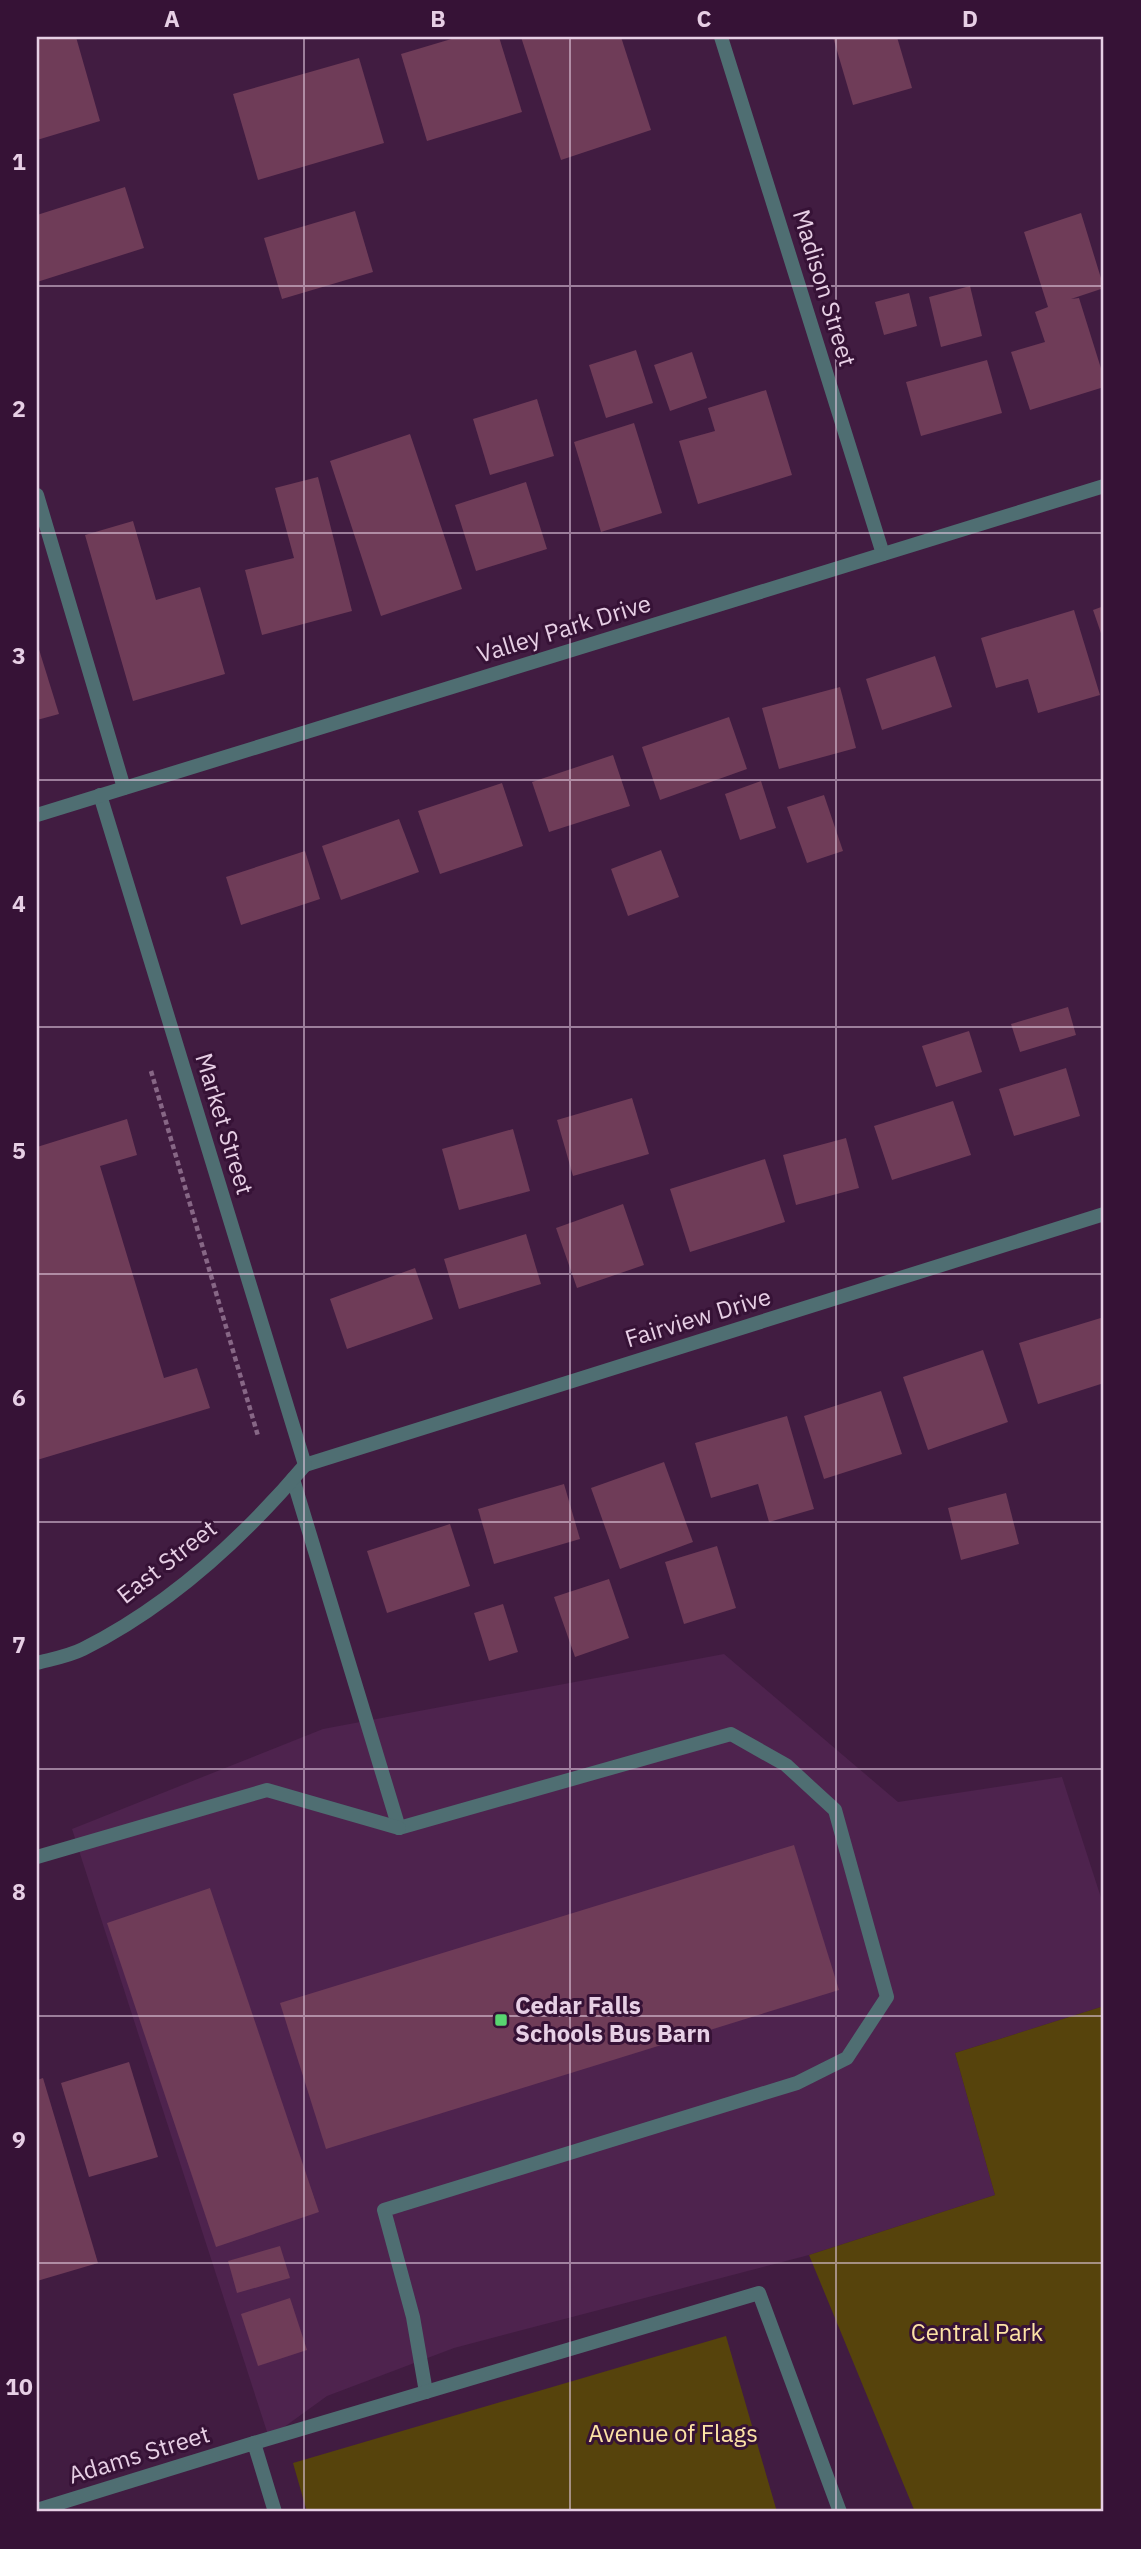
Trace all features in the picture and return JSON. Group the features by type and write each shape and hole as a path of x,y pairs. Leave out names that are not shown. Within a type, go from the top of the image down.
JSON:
{"street":[{"name":"Madison Street","path":"721,37 883,554"},
{"name":"Valley Park Drive","path":"37,815 1104,486"},
{"path":"37,495 124,788"},
{"name":"Market Street","path":"100,796 305,1465"},
{"name":"Fairview Drive","path":"305,1465 1104,1214"},
{"name":"East Street","path":"37,1664 81,1650 162,1601 227,1547 305,1465"},
{"path":"293,1479 399,1828"},
{"path":"37,1857 267,1790 399,1828 730,1734 786,1765 835,1810 887,1997 848,2058 797,2083 384,2210 413,2317 426,2392"},
{"name":"Adams Street","path":"37,2510 759,2293 840,2512"},
{"path":"254,2443 275,2512"}],"path":[{"path":"149,1062 258,1436"}],"shaded area":[{"path":"724,1654 898,1802 1062,1777 1104,1907 1104,2006 955,2053 995,2195 809,2255 454,2348 327,2396 269,2438 72,1829 323,1729"}],"green space":[{"name":"Central Park","path":"1104,2006 1104,2512 915,2512 809,2255 995,2195 955,2053"},
{"name":"Avenue of Flags","path":"726,2336 777,2512 307,2512 293,2463"}],"building":[{"path":"37,37 76,37 100,121 37,140"},
{"path":"458,37 499,37 522,112 427,141 401,54"},
{"path":"521,37 621,37 651,130 561,160"},
{"path":"833,37 897,37 912,88 853,105"},
{"path":"359,58 384,143 258,180 233,94"},
{"path":"125,187 144,248 37,282 37,215"},
{"path":"355,211 373,272 282,299 264,238"},
{"path":"1081,213 1104,288 1071,299 1079,298 1104,378 1104,387 1030,410 1011,352 1045,342 1035,312 1048,307 1024,232"},
{"path":"970,286 982,336 941,347 929,297"},
{"path":"909,293 917,326 884,335 875,302"},
{"path":"636,350 653,403 606,418 589,365"},
{"path":"692,352 707,398 670,411 654,365"},
{"path":"987,360 1002,413 921,436 906,382"},
{"path":"766,390 792,475 698,504 679,441 715,431 708,408"},
{"path":"537,399 554,456 490,475 473,419"},
{"path":"634,423 662,513 601,532 574,442"},
{"path":"410,434 462,589 381,616 330,461"},
{"path":"318,477 352,611 262,635 245,570 294,558 275,488"},
{"path":"526,482 547,549 476,571 455,505"},
{"path":"133,521 156,600 200,587 225,674 133,701 85,535"},
{"path":"1104,606 1104,642 1093,610"},
{"path":"1074,610 1100,695 1038,713 1028,679 996,688 981,638"},
{"path":"37,643 59,714 37,720"},
{"path":"935,656 952,707 882,730 866,679"},
{"path":"840,687 856,748 779,769 762,708"},
{"path":"729,717 747,769 660,800 642,747"},
{"path":"613,755 630,806 549,832 532,782"},
{"path":"761,781 776,828 740,840 725,794"},
{"path":"502,783 523,846 440,874 418,811"},
{"path":"824,795 843,851 807,863 787,807"},
{"path":"399,819 419,872 341,900 322,846"},
{"path":"661,850 679,897 628,916 611,869"},
{"path":"305,851 320,899 241,925 226,877"},
{"path":"1068,1007 1076,1035 1020,1052 1011,1024"},
{"path":"969,1031 982,1072 936,1087 922,1046"},
{"path":"1066,1068 1080,1116 1014,1136 999,1089"},
{"path":"632,1098 649,1154 573,1176 557,1120"},
{"path":"953,1101 971,1155 892,1180 874,1126"},
{"path":"127,1119 137,1155 100,1166 164,1378 197,1368 210,1408 37,1460 37,1147"},
{"path":"513,1129 530,1191 459,1210 442,1149"},
{"path":"846,1138 859,1188 796,1205 783,1155"},
{"path":"765,1159 785,1222 690,1252 670,1189"},
{"path":"623,1204 644,1265 577,1288 556,1228"},
{"path":"526,1234 541,1284 459,1309 444,1259"},
{"path":"415,1268 433,1319 347,1349 330,1299"},
{"path":"1104,1317 1104,1383 1038,1404 1019,1343"},
{"path":"983,1350 1008,1422 928,1450 903,1377"},
{"path":"881,1391 902,1454 824,1479 804,1416"},
{"path":"787,1416 814,1509 769,1522 758,1484 711,1498 695,1443"},
{"path":"664,1462 693,1542 620,1569 591,1488"},
{"path":"564,1484 580,1539 494,1564 478,1509"},
{"path":"1006,1493 1019,1544 961,1560 948,1508"},
{"path":"450,1524 470,1586 387,1613 367,1551"},
{"path":"717,1546 736,1608 684,1624 665,1562"},
{"path":"609,1579 629,1638 575,1657 554,1597"},
{"path":"503,1604 518,1652 489,1661 474,1613"},
{"path":"794,1845 839,1990 326,2149 280,2003"},
{"path":"210,1888 319,2212 216,2247 107,1923"},
{"path":"129,2062 158,2157 89,2177 61,2083"},
{"path":"43,2078 98,2263 37,2281 37,2080"},
{"path":"280,2246 290,2278 237,2293 228,2261"},
{"path":"290,2298 307,2350 258,2366 241,2314"}],"place":[{"name":"Cedar Falls Schools Bus Barn","path":"501,2020"}]}
